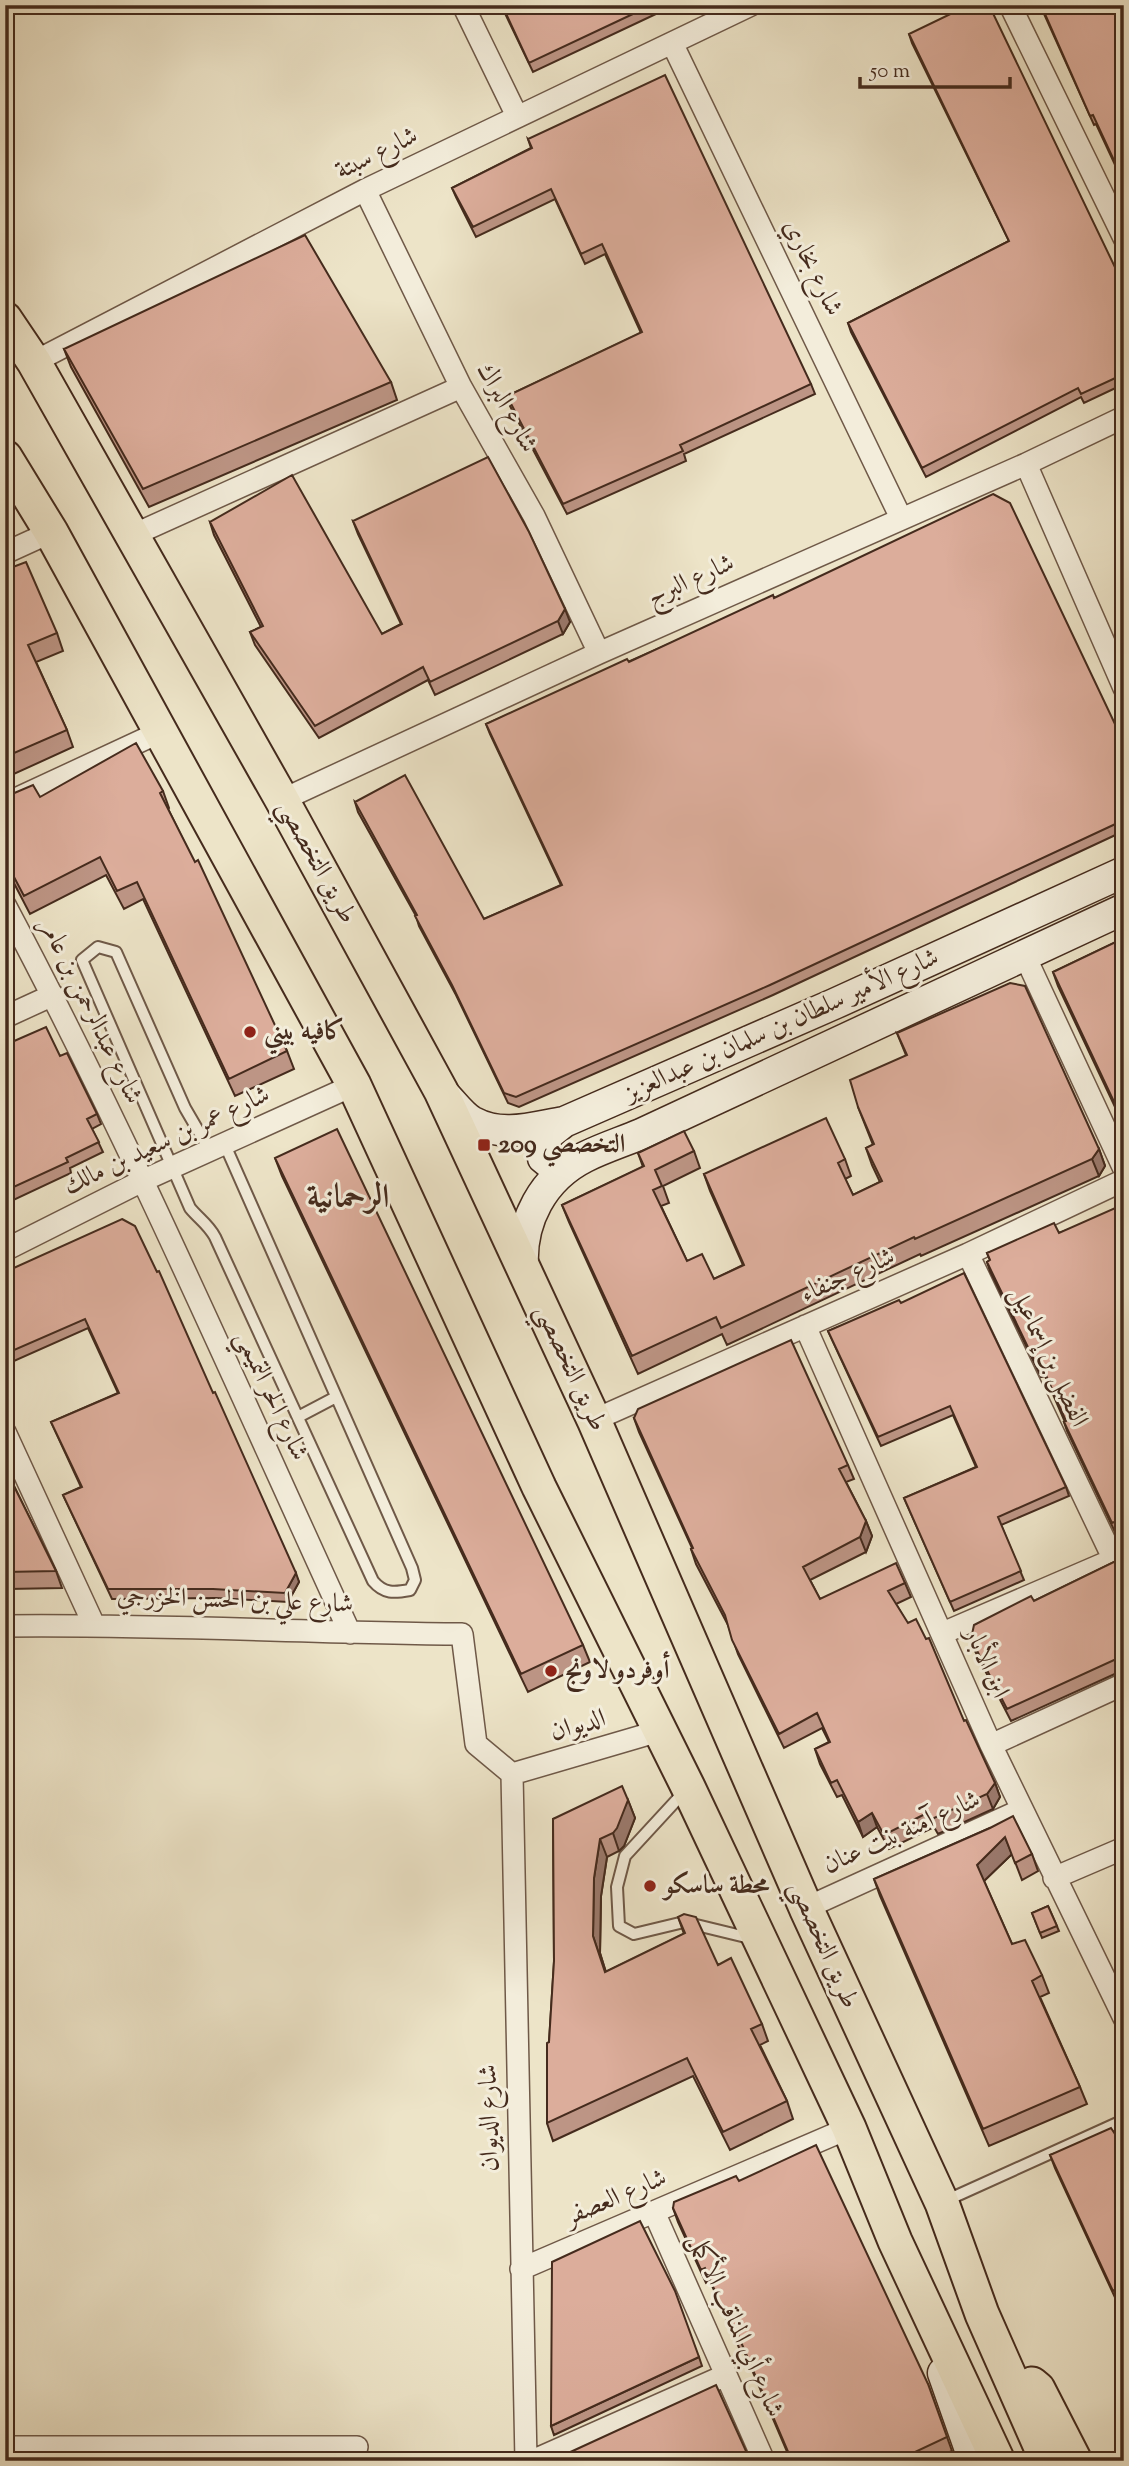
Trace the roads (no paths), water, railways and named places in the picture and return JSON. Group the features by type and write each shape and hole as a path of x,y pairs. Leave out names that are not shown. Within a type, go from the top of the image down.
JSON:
{"main road":[{"name":"طريق التخصصي","path":"5,319 34,362 282,800 441,1091 594,1420 806,1908 942,2203 982,2314 1047,2461"},
{"name":"طريق التخصصي","path":"5,457 51,532 354,1085 539,1487 688,1787 849,2128 895,2241 998,2461"},
{"path":"1000,2358 1038,2389 1075,2461"}],"street":[{"path":"463,5 517,116"},
{"name":"شارع سبتة","path":"34,362 366,190 751,5"},
{"path":"1010,5 1124,237"},
{"name":"شارع بخاري","path":"672,43 901,518"},
{"name":"شارع البراك","path":"366,190 461,387 534,516 599,653"},
{"path":"131,536 461,387"},
{"name":"شارع البرج","path":"282,800 599,653 1026,464 1124,417"},
{"path":"1026,464 1124,688"},
{"path":"5,552 51,532"},
{"path":"5,804 160,732"},
{"name":"شارع الأمير سلطان بن سلمان بن عبدالعزيز","path":"441,1091 472,1122 506,1131 527,1130 564,1122 834,1004 1124,872"},
{"name":"شارع عبدالرحمن بن عامر","path":"5,905 53,995 142,1181"},
{"name":"شارع الأمير سلطان بن سلمان بن عبدالعزيز","path":"523,1268 522,1251 530,1211 562,1172 584,1158 1124,909"},
{"path":"1024,954 1124,1169"},
{"path":"5,1017 53,995"},
{"name":"شارع عمر بن سعيد بن مالك","path":"5,1250 142,1181 354,1085"},
{"path":"564,1122 550,1133 541,1146 543,1158 554,1167 584,1158"},
{"name":"شارع جنفاء","path":"594,1420 968,1254 1124,1180"},
{"name":"شارع الحر التميمي","path":"142,1181 350,1633"},
{"name":"الفضل بن إسماعيل","path":"968,1254 1119,1557"},
{"name":"ابن الأبار","path":"805,1326 1021,1810 1054,1878 1116,1984 1124,2018"},
{"path":"5,1432 94,1625"},
{"path":"943,1633 1119,1557"},
{"name":"شارع علي بن الحسن الخزرجي","path":"5,1626 94,1625 462,1634 476,1744 512,1774"},
{"path":"991,1745 1124,1684"},
{"name":"الديوان","path":"512,1774 659,1731"},
{"name":"شارع الديوان","path":"512,1774 526,2461"},
{"name":"شارع آمنة بنت عنان","path":"806,1908 1021,1810"},
{"path":"1054,1878 1124,1848"},
{"name":"شارع العصفر","path":"521,2269 849,2128"},
{"name":"شارع أبي المناقب الأكمل","path":"654,2212 764,2461"},
{"path":"895,2241 974,2461"},
{"path":"532,2461 726,2375"},
{"path":"5,2446 357,2447"}],"lane":[{"path":"98,947 116,952 185,1108 218,1148 336,1397 412,1568 415,1580 410,1590 393,1593 380,1589 373,1581 215,1237 207,1223 197,1217 190,1208 82,960 98,947"},
{"path":"298,1417 336,1397"},
{"path":"688,1787 625,1856 617,1887 619,1926 634,1934 684,1922 761,1941"},
{"path":"942,2203 1124,2120"}],"place":[{"name":"كافيه بيني","path":"250,1032"},
{"name":"التخصصي 209","path":"484,1145"},
{"name":"أوفردو لاونج","path":"551,1671"},
{"name":"محطة ساسكو","path":"650,1886"}],"district":[{"name":"الرحمانية","path":"348,1199"}]}
